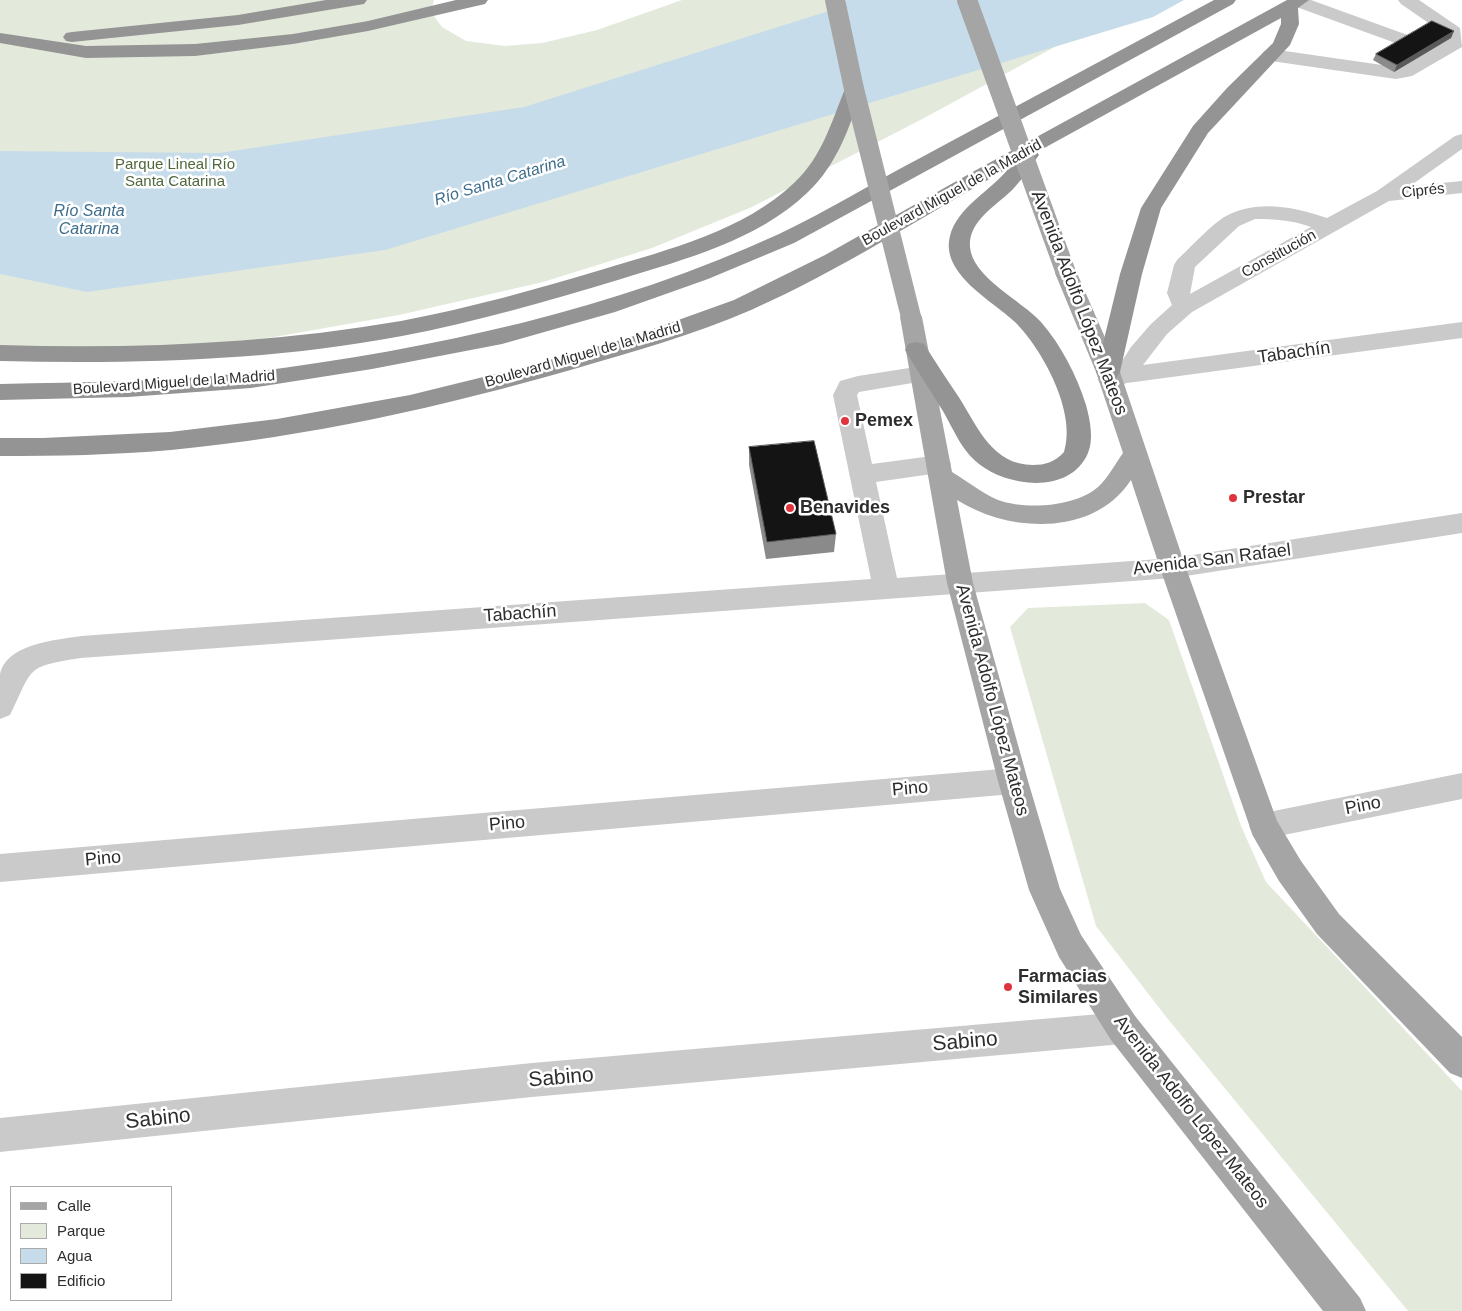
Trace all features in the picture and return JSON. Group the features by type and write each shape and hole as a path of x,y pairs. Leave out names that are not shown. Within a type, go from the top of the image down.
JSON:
{"highway":[{"path":"24,42 124,30 238,20 358,0"},
{"path":"0,38 86,52 213,48 293,39 368,26 479,0"},
{"name":"Boulevard Miguel de la Madrid","path":"0,392 128,389 251,380 372,361 502,336 607,307 700,274 786,238 1227,0"},
{"path":"1114,375 1131,274 1151,208 1200,130 1234,92 1272,56 1287,33 1295,2"},
{"name":"Boulevard Miguel de la Madrid","path":"0,447 43,448 170,441 277,428 419,401 528,374 639,342 742,305 833,260 985,173 1295,2"},
{"path":"0,353 70,354 192,351 329,339 420,324 486,310 664,259 749,223 772,211 804,185 828,155 854,89"},
{"path":"919,362 972,441 986,457 1007,469 1040,476 1061,469 1075,457 1080,439 1078,417 1062,376 1046,345 1024,318 987,288 966,266 960,256 960,237 968,220 1006,183 1035,147"}],"main road":[{"name":"Avenida Adolfo López Mateos","path":"835,0 854,89 911,318 960,582 1013,780 1046,890 1070,946 1123,1028 1347,1311"},
{"name":"Avenida Adolfo López Mateos","path":"967,0 1066,273 1114,375 1135,453 1173,568 1264,826 1290,871 1328,924 1462,1061"},
{"path":"940,471 988,506 1016,514 1052,513 1085,507 1106,495 1135,453"}],"street":[{"path":"1272,56 1396,74 1405,72 1436,51 1456,43 1457,38 1454,32 1407,0"},
{"path":"1295,2 1407,41"},
{"name":"Constitución","path":"1114,375 1139,352 1158,329 1184,307 1384,195 1462,140"},
{"name":"Ciprés","path":"1384,195 1462,187"},
{"path":"1184,307 1178,293 1185,265 1232,221 1252,213 1278,213 1300,216 1329,226"},
{"name":"Tabachín","path":"1114,375 1194,367 1462,330"},
{"path":"886,588 845,395 848,387 919,362"},
{"path":"862,475 940,471"},
{"name":"Avenida San Rafael","path":"960,582 1173,568 1462,523"},
{"name":"Tabachín","path":"0,707 7,686 23,662 49,652 80,647 960,582"},
{"name":"Pino","path":"0,868 1013,780"},
{"name":"Pino","path":"1264,826 1462,786"},
{"name":"Sabino","path":"0,1135 532,1080 1123,1028"}],"green space":[{"name":"Parque Lineal Río Santa Catarina","path":"0,0 434,0 431,12 442,27 466,41 505,46 542,43 597,30 682,0 1141,0 926,117 752,207 652,248 543,282 399,315 274,337 161,350 0,350"},
{"path":"1145,603 1169,620 1241,826 1266,882 1462,1091 1462,1311 1408,1311 1167,1018 1096,926 1010,627 1028,608"}],"water":[{"name":"Río Santa Catarina","path":"847,0 1184,0 1153,17 385,250 87,292 0,274 0,151 219,153 524,107 835,9"}],"building":[{"path":"1432,21 1454,31 1397,65 1376,54"},
{"name":"Benavides","path":"814,441 836,534 767,542 749,447"}],"place":[{"name":"Pemex","path":"845,421"},
{"name":"Prestar","path":"1233,498"},
{"name":"Benavides","path":"790,508"},
{"name":"Farmacias Similares","path":"1008,987"}]}
